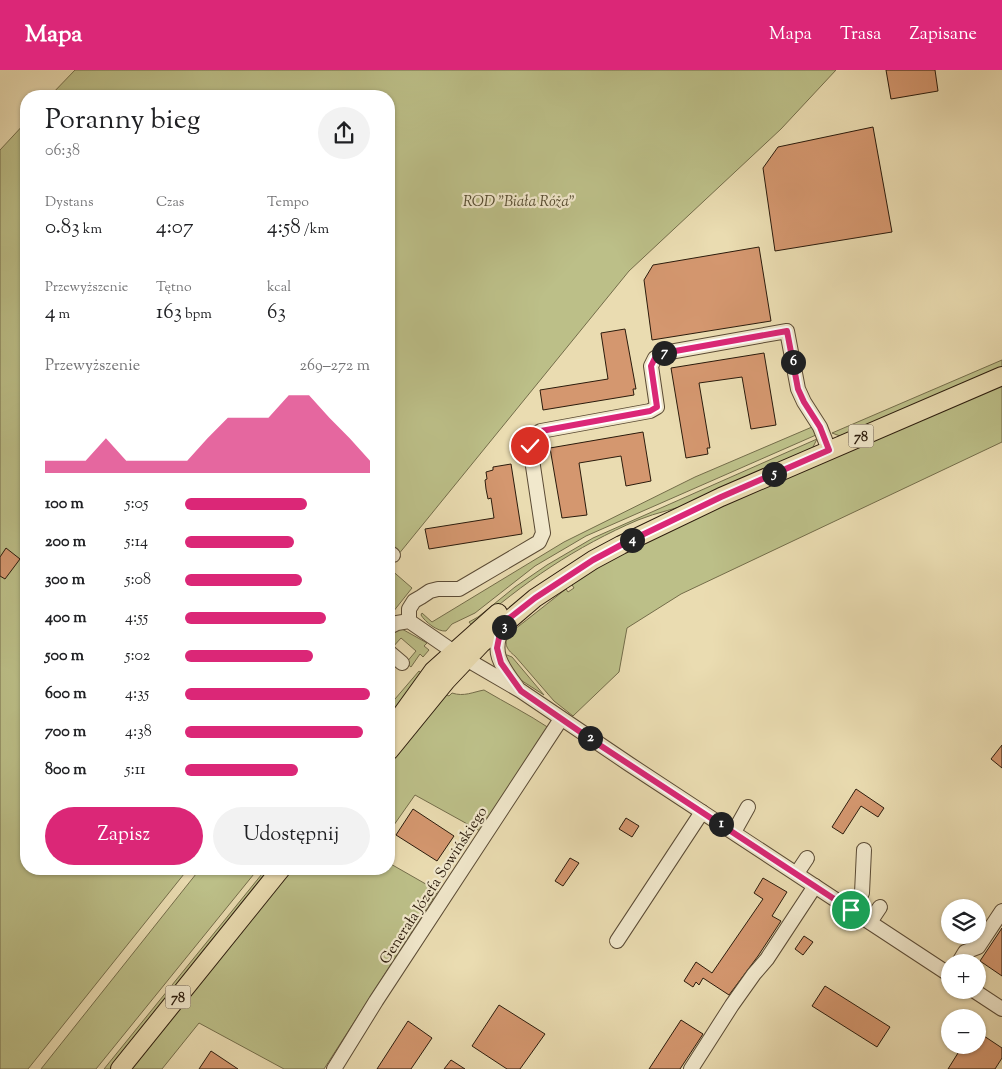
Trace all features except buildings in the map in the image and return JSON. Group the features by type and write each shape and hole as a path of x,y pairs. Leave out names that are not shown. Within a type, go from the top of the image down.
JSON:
{"main road":[{"name":"78","path":"395,724 433,671 460,656 535,598 593,560 721,497 1002,376"},
{"name":"78","path":"395,744 437,691 460,656 489,620 524,592 577,558 642,524 721,497"},
{"name":"78","path":"120,1069 278,875"}],"street":[{"path":"395,624 409,618 420,603 421,597 430,591 460,589 539,542 544,533 530,446 531,436 541,431 650,411 657,407 651,366 655,358 664,353 787,331 798,389 820,427 829,450"},
{"path":"409,618 460,656 521,691 941,969"},
{"path":"507,620 498,637 498,654 506,673 521,691"},
{"path":"395,657 402,663"},
{"name":"Generała Józefa Sowińskiego","path":"334,1069 376,1001 561,719"},
{"path":"734,832 748,807"},
{"path":"617,941 702,812"},
{"path":"851,910 862,893 864,850"},
{"path":"797,873 807,858"},
{"path":"691,1069 732,1005 767,959 815,886"},
{"path":"870,922 880,908"},
{"path":"964,954 978,948 1002,911"},
{"path":"986,999 1002,1009"}],"green space":[{"name":"ROD \"Biała Róża\"","path":"75,70 836,70 781,129 629,271 395,559 395,90 56,90"},
{"path":"20,128 20,875 183,875 28,1069 0,1069 0,150"},
{"path":"1002,360 1002,368 840,436 832,433"},
{"path":"1002,383 1002,442 681,594 627,628 619,672 573,716 554,701 506,646 510,633 566,589 568,592 574,588 571,583 612,553"},
{"path":"812,427 816,435 586,536 535,566 475,613 452,624 446,631 432,626 421,615 422,613 432,622 564,542 695,477"},
{"path":"817,439 811,451 740,483 689,504 638,520 593,541 511,595 473,627 469,622 547,565 593,538"},
{"path":"395,573 412,588 395,609"},
{"path":"402,629 427,643 424,646 429,650 423,657 420,654 411,667 406,663 416,651 401,638 395,645 395,631"},
{"path":"501,655 512,657 544,695 516,677"},
{"path":"419,671 425,676 395,717 395,699"},
{"path":"484,690 549,728 480,831 415,795 395,823 395,758 445,694 449,696 452,693 464,694"},
{"path":"395,866 438,891 324,1069 284,1069 199,1023 162,1069 129,1069 286,875 395,875"},
{"path":"195,875 253,875 96,1069 41,1069"},
{"path":"261,875 270,875 113,1069 104,1069"}],"route":[{"path":"530,446 531,436 541,431 650,411 657,407 651,366 655,358 664,353 787,331 798,389 820,427 829,450 721,497 593,560 535,598 507,620 498,637 498,654 506,673 521,691 595,742 851,910"}]}
